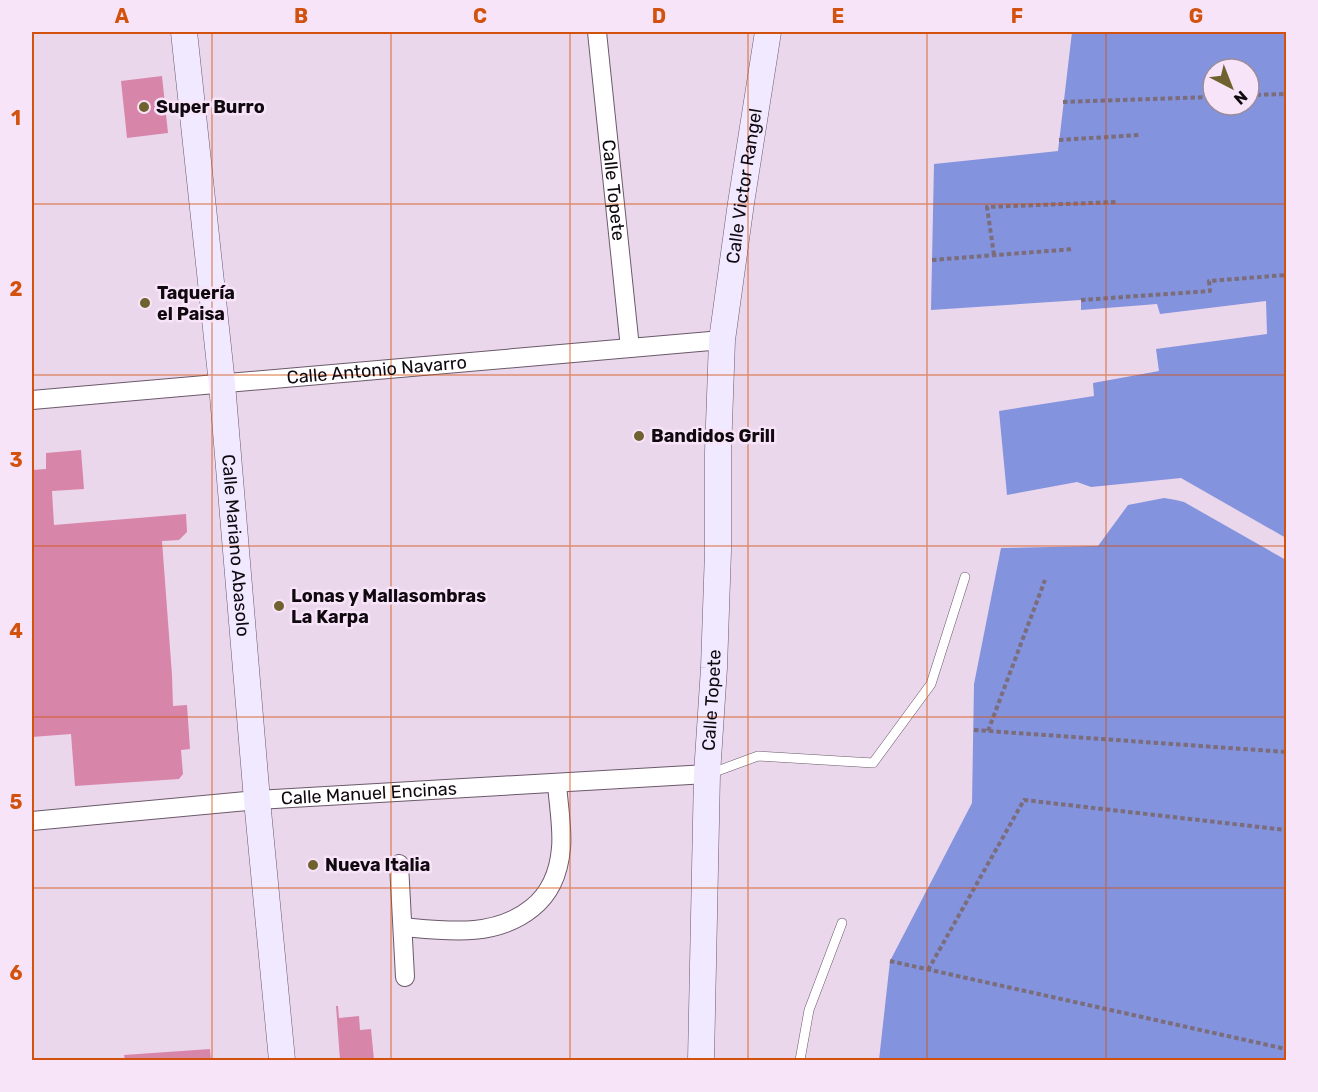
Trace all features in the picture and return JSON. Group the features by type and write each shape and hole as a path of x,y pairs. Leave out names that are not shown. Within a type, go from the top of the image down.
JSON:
{"main road":[{"name":"Calle Mariano Abasolo","path":"184,32 222,384 257,800 282,1060"},
{"name":"Calle Victor Rangel","path":"722,340 768,32"},
{"name":"Calle Topete","path":"701,1060 707,774 714,668 722,340"}],"street":[{"name":"Calle Topete","path":"597,32 630,348"},
{"name":"Calle Antonio Navarro","path":"32,400 722,340"},
{"name":"Calle Manuel Encinas","path":"32,821 257,800 707,774"},
{"path":"403,927 469,931 501,926 520,918 545,896 554,882 561,846 556,783"},
{"path":"399,864 405,977"}],"lane":[{"path":"707,774 758,756 873,763 931,684 965,577"},
{"path":"800,1060 809,1010 842,923"}],"path":[{"path":"1261,95 1287,94"},
{"path":"1063,102 1201,97"},
{"path":"1059,140 1139,135"},
{"path":"994,255 987,207 1117,202"},
{"path":"932,260 1074,249"},
{"path":"1081,300 1210,291 1209,281 1287,275"},
{"path":"988,731 1045,580"},
{"path":"974,730 1287,752"},
{"path":"928,970 1024,800 1287,830"},
{"path":"890,961 1287,1049"}],"water":[{"path":"1072,32 1286,32 1286,538 1181,478 1091,487 1077,482 1007,495 999,411 1094,396 1093,383 1159,371 1156,349 1267,334 1266,301 1160,314 1157,304 1081,310 1081,300 931,310 934,164 1058,151"},
{"path":"1164,498 1184,502 1286,560 1286,1060 879,1060 890,961 972,803 974,684 1001,548 1098,546 1128,505"}],"building":[{"name":"Super Burro","path":"162,76 168,133 127,138 121,81"},
{"path":"81,450 84,489 52,491 54,525 186,514 187,532 179,540 162,541 173,706 187,705 190,749 181,750 183,774 179,779 75,786 71,734 32,737 32,470 46,469 46,453"},
{"path":"336,1006 338,1006 339,1018 359,1016 360,1030 371,1029 374,1060 340,1060"},
{"path":"210,1049 211,1060 125,1060 124,1055"}],"place":[{"name":"Super Burro","path":"144,107"},
{"name":"Taquería el Paisa","path":"145,303"},
{"name":"Bandidos Grill","path":"639,436"},
{"name":"Lonas y Mallasombras La Karpa","path":"279,606"},
{"name":"Nueva Italia","path":"313,865"}]}
